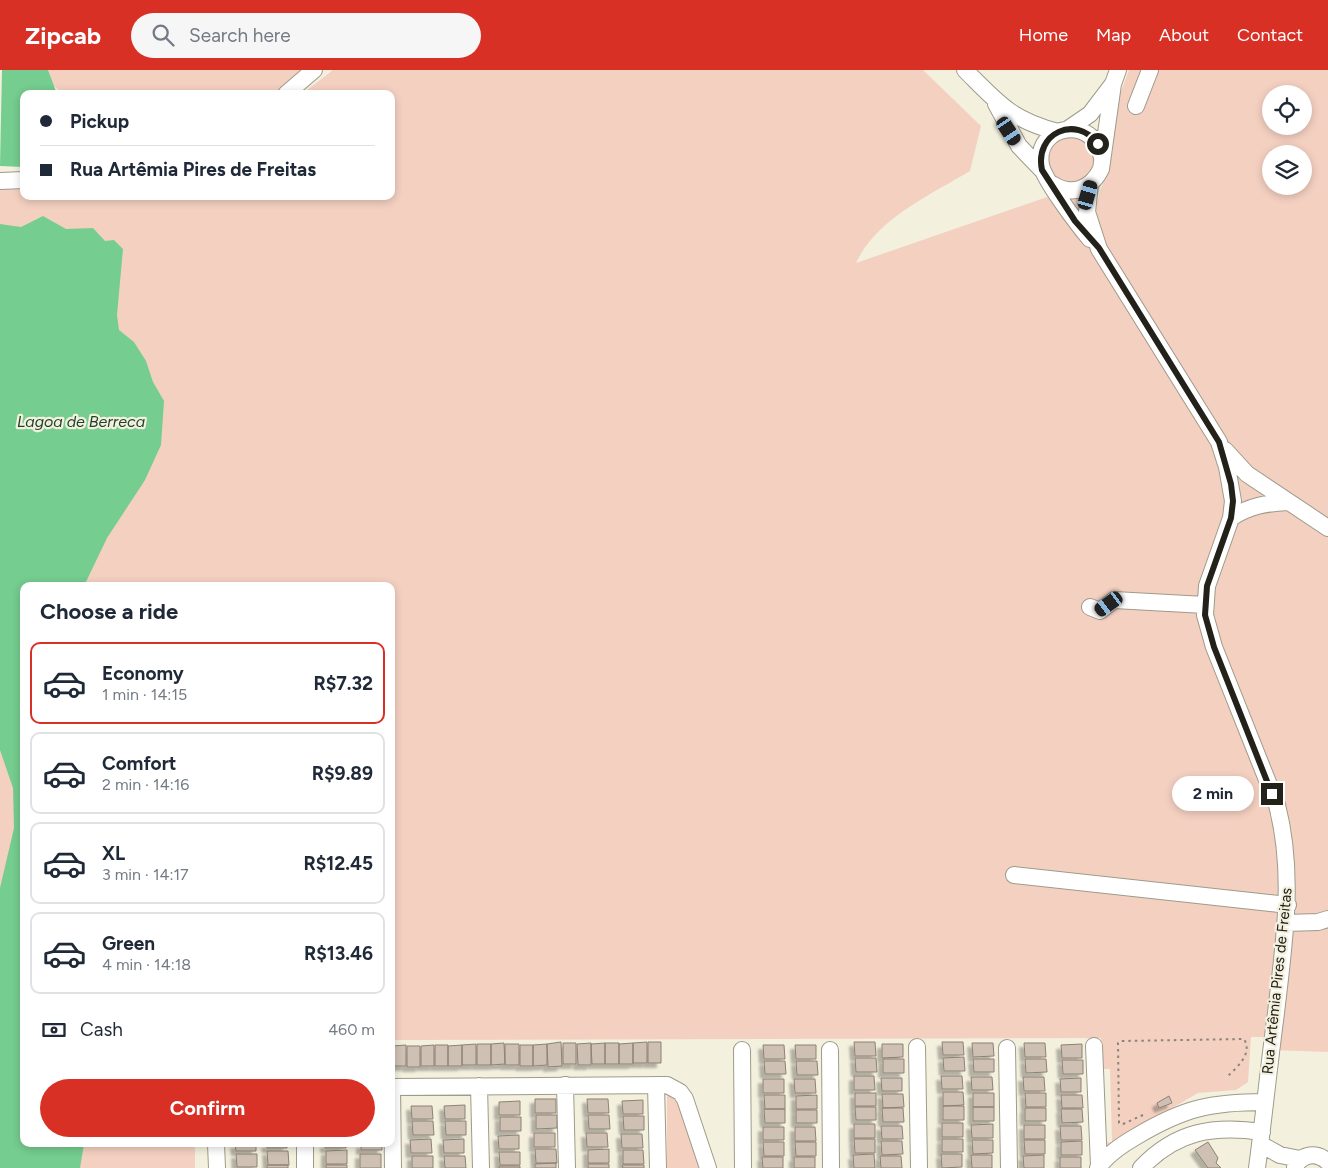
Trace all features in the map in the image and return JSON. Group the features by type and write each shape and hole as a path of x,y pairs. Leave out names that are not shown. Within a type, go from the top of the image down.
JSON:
{"street":[{"path":"291,90 314,70"},
{"path":"965,70 1013,115 1030,124 1063,130 1082,130 1094,138 1102,158"},
{"path":"1136,106 1150,70"},
{"path":"1042,170 1043,148 1046,141 1090,114 1116,77"},
{"path":"1052,184 1068,191 1080,190 1090,184 1101,169 1116,77"},
{"path":"993,98 1019,146 1042,170 1075,221 1099,248"},
{"path":"0,181 20,180"},
{"path":"1090,184 1087,212 1099,248"},
{"name":"Rua Artêmia Pires de Freitas","path":"1099,248 1219,442 1231,484 1233,501 1231,518 1207,586 1205,605 1208,630 1277,805 1285,843 1288,904 1256,1168"},
{"path":"1219,442 1247,474 1328,528"},
{"path":"1231,518 1243,510 1260,504 1288,502"},
{"path":"1090,607 1100,610 1114,600 1205,605"},
{"path":"1014,875 1288,904"},
{"path":"1286,923 1318,922 1328,919"},
{"path":"1094,1046 1099,1167"},
{"path":"917,1047 919,1168"},
{"path":"1007,1048 1008,1168"},
{"path":"742,1050 743,1168"},
{"path":"830,1050 831,1168"},
{"path":"565,1085 567,1168"},
{"path":"656,1085 658,1168"},
{"path":"395,1087 656,1085 674,1087 685,1099 708,1168"},
{"path":"479,1086 481,1168"},
{"path":"1099,1167 1126,1143 1177,1114 1220,1103 1265,1102"},
{"path":"1141,1168 1158,1151 1193,1134 1224,1128 1261,1138 1280,1155 1298,1164 1311,1155 1318,1155 1328,1162"},
{"path":"216,1147 217,1168"},
{"path":"305,1147 305,1168"},
{"path":"392,1147 393,1168"}],"path":[{"path":"1150,1112 1123,1124 1119,1123 1118,1043 1121,1041 1244,1039 1245,1056 1238,1067 1227,1077"}],"shaded area":[{"path":"34,70 317,70 292,90 59,90"},
{"path":"333,70 923,70 981,126 970,171 922,199 890,221 865,247 856,263 1073,188 1049,174 1047,152 1056,140 1078,135 1095,148 1096,206 1113,150 1116,105 1129,70 1328,70 1328,1052 1271,1050 1272,1037 1251,1037 1248,1082 1236,1090 1198,1093 1122,1137 1108,1152 1104,1143 1112,1142 1110,1069 1102,1069 1101,1038 395,1040 395,582 20,582 20,1147 195,1147 195,1168 0,1168 0,186 20,185 20,200 395,200 395,90 307,90"},
{"path":"667,1095 676,1098 701,1168 667,1168"}],"water":[{"path":"2,70 48,70 56,90 20,90 20,167 0,166"},
{"name":"Lagoa de Berreca","path":"43,216 66,229 93,228 105,241 114,240 123,249 117,315 119,330 134,342 146,361 153,382 164,401 161,445 145,480 107,538 86,582 20,582 20,1147 84,1147 80,1168 0,1168 0,888 14,828 13,788 0,750 0,224 21,227"}],"building":[{"path":"561,1042 562,1066 548,1067 547,1044"},
{"path":"647,1042 647,1063 633,1063 633,1043"},
{"path":"648,1042 661,1042 661,1063 648,1063"},
{"path":"854,1042 875,1042 876,1056 855,1056"},
{"path":"942,1042 963,1042 964,1055 943,1055"},
{"path":"504,1043 505,1064 491,1065 491,1044"},
{"path":"563,1043 576,1043 576,1064 563,1064"},
{"path":"591,1043 591,1065 578,1065 577,1044"},
{"path":"605,1043 605,1064 592,1064 591,1044"},
{"path":"605,1043 619,1043 619,1064 605,1064"},
{"path":"633,1043 633,1064 619,1064 619,1044"},
{"path":"972,1043 993,1043 994,1056 973,1057"},
{"path":"1024,1043 1045,1043 1046,1057 1025,1057"},
{"path":"476,1044 476,1065 462,1065 462,1045"},
{"path":"477,1044 491,1044 491,1065 477,1065"},
{"path":"505,1044 519,1044 519,1065 505,1065"},
{"path":"547,1044 547,1065 533,1066 533,1045"},
{"path":"882,1044 903,1044 903,1057 882,1058"},
{"path":"1082,1044 1082,1058 1062,1058 1061,1045"},
{"path":"406,1045 406,1066 395,1066 395,1046"},
{"path":"434,1045 434,1066 421,1066 421,1046"},
{"path":"435,1045 448,1045 448,1066 435,1066"},
{"path":"462,1045 462,1066 448,1066 448,1046"},
{"path":"520,1045 533,1045 533,1066 520,1066"},
{"path":"763,1045 784,1045 785,1059 764,1059"},
{"path":"795,1045 816,1045 816,1059 796,1059"},
{"path":"407,1046 420,1046 420,1067 407,1067"},
{"path":"964,1057 965,1071 944,1071 943,1058"},
{"path":"855,1058 876,1058 877,1072 856,1072"},
{"path":"883,1059 904,1059 904,1073 883,1073"},
{"path":"973,1059 994,1059 994,1072 974,1072"},
{"path":"1025,1059 1046,1059 1047,1072 1026,1073"},
{"path":"1062,1060 1083,1060 1083,1074 1063,1074"},
{"path":"764,1061 785,1061 786,1074 765,1074"},
{"path":"796,1061 817,1061 818,1075 797,1075"},
{"path":"854,1076 874,1076 875,1090 854,1090"},
{"path":"941,1076 962,1076 963,1089 942,1089"},
{"path":"971,1077 992,1077 993,1090 972,1090"},
{"path":"1023,1077 1044,1077 1045,1091 1024,1091"},
{"path":"881,1078 902,1078 902,1091 882,1091"},
{"path":"1081,1078 1081,1092 1061,1092 1060,1079"},
{"path":"763,1079 784,1079 784,1093 763,1093"},
{"path":"794,1079 815,1079 816,1093 795,1093"},
{"path":"943,1092 963,1092 964,1105 943,1106"},
{"path":"855,1093 876,1093 876,1106 855,1106"},
{"path":"973,1093 994,1093 994,1107 973,1107"},
{"path":"1025,1093 1046,1093 1046,1107 1026,1107"},
{"path":"882,1094 903,1094 904,1107 883,1108"},
{"path":"764,1095 785,1095 785,1109 765,1109"},
{"path":"817,1095 817,1109 796,1109 796,1096"},
{"path":"1061,1095 1082,1095 1083,1108 1062,1108"},
{"path":"1169,1096 1172,1103 1159,1108 1157,1103"},
{"path":"535,1099 556,1099 556,1113 535,1113"},
{"path":"587,1099 608,1099 609,1113 588,1113"},
{"path":"643,1100 643,1114 623,1114 622,1101"},
{"path":"520,1101 520,1115 499,1115 499,1102"},
{"path":"465,1105 465,1119 445,1119 444,1106"},
{"path":"411,1106 432,1106 433,1119 412,1119"},
{"path":"943,1106 964,1106 964,1120 943,1120"},
{"path":"855,1107 876,1107 876,1120 856,1120"},
{"path":"973,1107 994,1107 994,1121 973,1121"},
{"path":"882,1108 903,1108 904,1122 883,1122"},
{"path":"1025,1108 1046,1108 1046,1121 1025,1121"},
{"path":"764,1109 785,1109 785,1123 765,1123"},
{"path":"1061,1109 1082,1109 1083,1122 1062,1123"},
{"path":"796,1110 817,1110 817,1123 796,1123"},
{"path":"536,1115 557,1115 557,1128 536,1129"},
{"path":"588,1115 609,1115 610,1129 589,1129"},
{"path":"623,1116 644,1116 644,1130 624,1130"},
{"path":"500,1117 521,1117 521,1131 500,1131"},
{"path":"412,1121 433,1121 434,1135 413,1135"},
{"path":"445,1121 466,1121 466,1135 446,1135"},
{"path":"942,1123 963,1123 963,1137 942,1137"},
{"path":"854,1124 875,1124 875,1138 854,1138"},
{"path":"993,1124 993,1138 972,1138 971,1125"},
{"path":"1024,1125 1045,1125 1045,1139 1024,1139"},
{"path":"881,1126 902,1126 903,1139 882,1139"},
{"path":"1060,1126 1081,1126 1082,1140 1061,1140"},
{"path":"763,1127 784,1127 784,1140 763,1140"},
{"path":"795,1127 815,1127 816,1141 795,1141"},
{"path":"534,1133 555,1133 555,1147 534,1147"},
{"path":"586,1133 607,1133 608,1147 587,1147"},
{"path":"621,1134 642,1134 643,1148 622,1148"},
{"path":"519,1135 519,1149 499,1149 498,1136"},
{"path":"431,1139 432,1153 411,1153 410,1140"},
{"path":"464,1139 464,1153 444,1153 443,1140"},
{"path":"854,1139 875,1139 875,1153 855,1153"},
{"path":"942,1139 963,1139 963,1152 942,1152"},
{"path":"972,1140 993,1140 993,1153 973,1154"},
{"path":"1024,1140 1045,1140 1045,1154 1025,1154"},
{"path":"881,1141 902,1141 903,1154 882,1155"},
{"path":"1082,1141 1082,1155 1061,1155 1061,1142"},
{"path":"763,1142 784,1142 784,1156 764,1156"},
{"path":"795,1142 816,1142 816,1156 796,1156"},
{"path":"1208,1142 1218,1158 1216,1163 1221,1168 1208,1168 1195,1150"},
{"path":"235,1147 256,1147 256,1151 236,1151"},
{"path":"267,1147 287,1147 287,1148"},
{"path":"325,1147 346,1147 346,1148"},
{"path":"361,1147 382,1147 382,1150 361,1150"},
{"path":"535,1149 556,1149 557,1163 536,1163"},
{"path":"609,1149 609,1163 588,1163 588,1150"},
{"path":"347,1150 347,1164 326,1164 326,1151"},
{"path":"623,1150 643,1150 644,1164 623,1164"},
{"path":"267,1151 288,1151 289,1165 268,1165"},
{"path":"499,1152 520,1152 520,1165 500,1165"},
{"path":"236,1154 257,1154 257,1167 237,1167"},
{"path":"360,1154 381,1154 381,1168 360,1168"},
{"path":"874,1154 875,1168 854,1168 853,1155"},
{"path":"941,1154 962,1154 962,1167 942,1168"},
{"path":"971,1155 992,1155 992,1168 972,1168"},
{"path":"1044,1155 1044,1168 1024,1168 1023,1156"},
{"path":"412,1156 433,1156 433,1168 412,1168"},
{"path":"444,1156 465,1156 466,1168 445,1168"},
{"path":"880,1156 901,1156 902,1168 881,1168"},
{"path":"762,1157 783,1157 783,1168 763,1168"},
{"path":"794,1157 815,1157 815,1168 794,1168"},
{"path":"1060,1157 1081,1157 1081,1168 1060,1168"},
{"path":"556,1163 556,1168 535,1168 535,1164"},
{"path":"588,1164 609,1164 609,1168 588,1168"},
{"path":"267,1165 288,1165 288,1168 267,1168"},
{"path":"326,1165 347,1165 347,1168 326,1168"},
{"path":"622,1165 644,1165 644,1168 623,1168"},
{"path":"499,1166 520,1166 520,1168 499,1168"}],"route":[{"path":"1098,144 1094,138 1082,130 1068,129 1058,132 1046,141 1043,148 1041,155 1042,170 1075,221 1099,248 1219,442 1231,484 1233,501 1231,518 1207,586 1205,615 1214,647 1272,794"}]}
